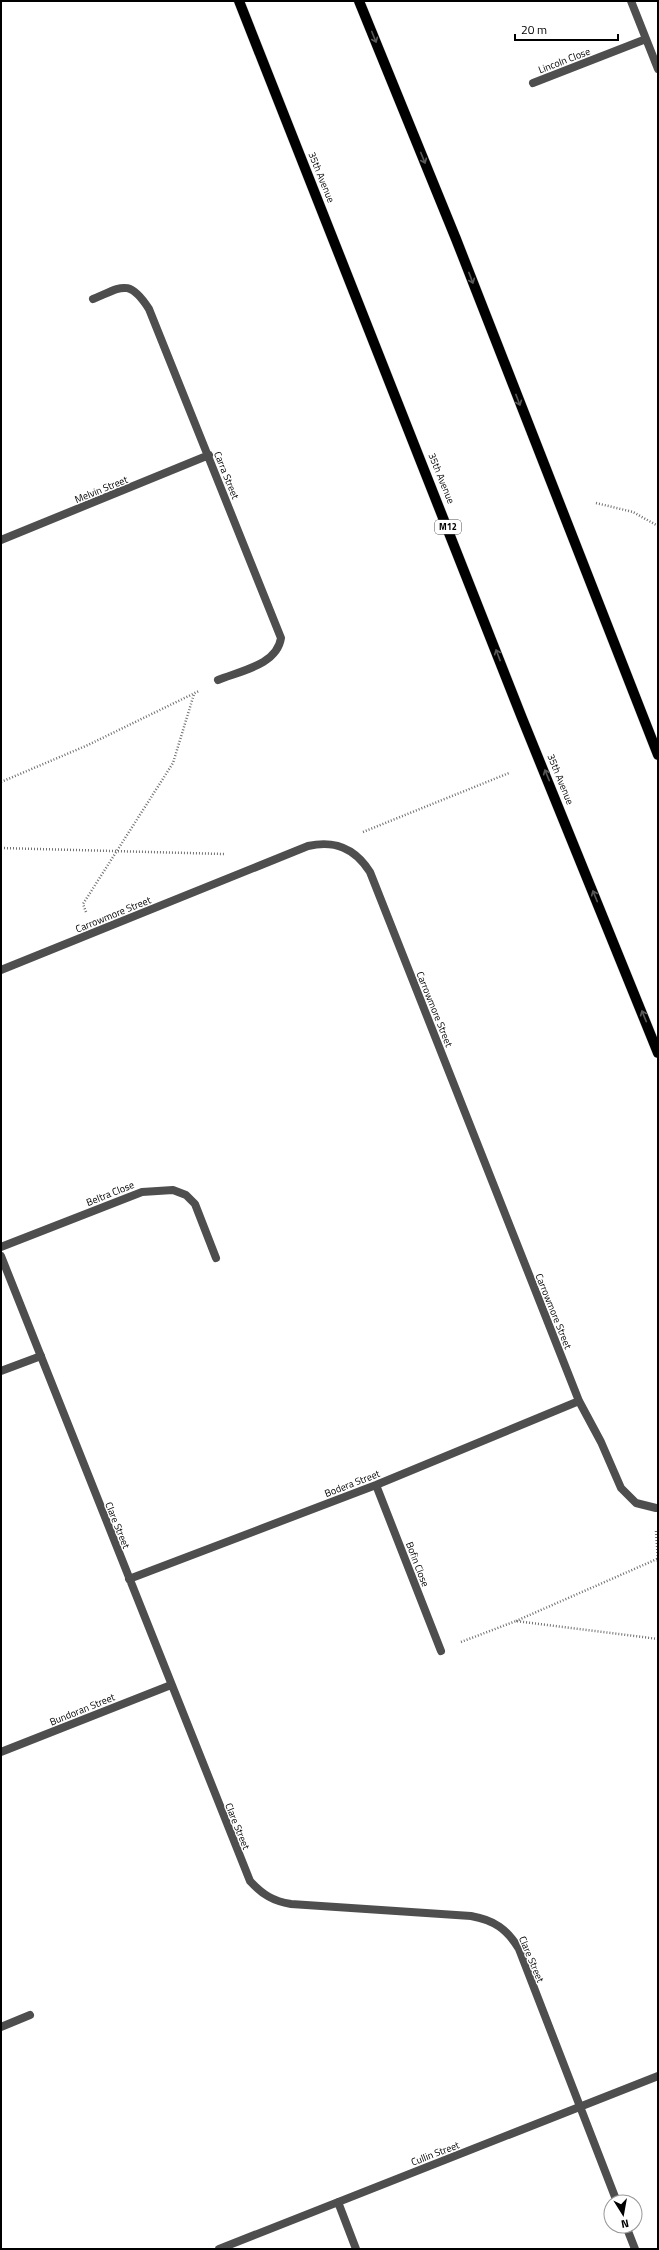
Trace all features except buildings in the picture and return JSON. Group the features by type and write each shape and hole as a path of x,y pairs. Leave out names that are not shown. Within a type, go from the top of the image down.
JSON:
{"main road":[{"name":"35th Avenue","path":"239,1 522,718 658,1052"},
{"path":"359,1 456,239 658,755"}],"street":[{"path":"631,1 658,69"},
{"name":"Lincoln Close","path":"533,83 646,39"},
{"name":"Carra Street","path":"93,299 122,287 130,287 141,296 149,309 209,455 281,638 280,648 273,656 218,680"},
{"name":"Melvin Street","path":"1,540 209,455"},
{"name":"Carrowmore Street","path":"1,970 308,846 330,843 348,848 357,854 370,872 579,1401 601,1442 621,1488 636,1503 656,1508"},
{"name":"Beltra Close","path":"1,1247 142,1192 173,1190 186,1195 195,1204 216,1258"},
{"name":"Clare Street","path":"1,1256 243,1867 250,1881 262,1893 275,1901 291,1904 485,1918 498,1925 510,1935 519,1949 578,2108 613,2194"},
{"path":"1,1371 41,1356"},
{"name":"Bodera Street","path":"129,1579 376,1485 579,1401"},
{"name":"Bofin Close","path":"376,1485 440,1650"},
{"name":"Bundoran Street","path":"1,1752 171,1685"},
{"path":"1,2027 30,2015"},
{"name":"Cullin Street","path":"219,2249 658,2076"},
{"path":"338,2202 356,2249"},
{"path":"629,2234 635,2249"}],"path":[{"path":"596,503 633,512 658,526"},
{"path":"1,782 88,745 194,694 173,763 119,850 83,904"},
{"path":"365,831 509,773"},
{"path":"1,848 119,850 216,854"},
{"path":"440,1650 516,1621 657,1561 656,1508"},
{"path":"516,1621 658,1639"}]}
